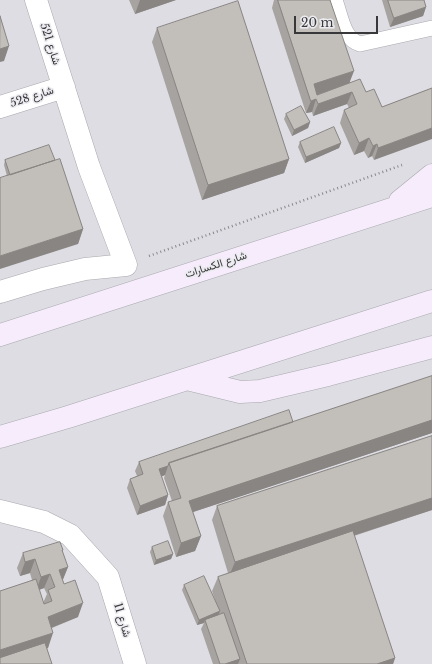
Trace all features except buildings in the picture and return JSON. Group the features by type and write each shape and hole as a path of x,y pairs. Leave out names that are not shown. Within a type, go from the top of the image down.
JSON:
{"street":[{"name":"شارع 521","path":"36,0 64,87"},
{"name":"شارع 528","path":"0,107 64,87"},
{"path":"0,292 84,269 126,265 89,167 64,87"},
{"path":"388,210 432,176"},
{"name":"شارع الكسارات","path":"0,335 432,196"},
{"path":"0,438 432,301"},
{"path":"187,379 240,392 260,391 328,375 432,347"},
{"name":"شارع 11","path":"0,510 44,522 70,535 108,577 135,664"}],"lane":[{"path":"335,0 347,36 353,42 360,44 432,28"}],"path":[{"path":"126,265 410,162"}]}
